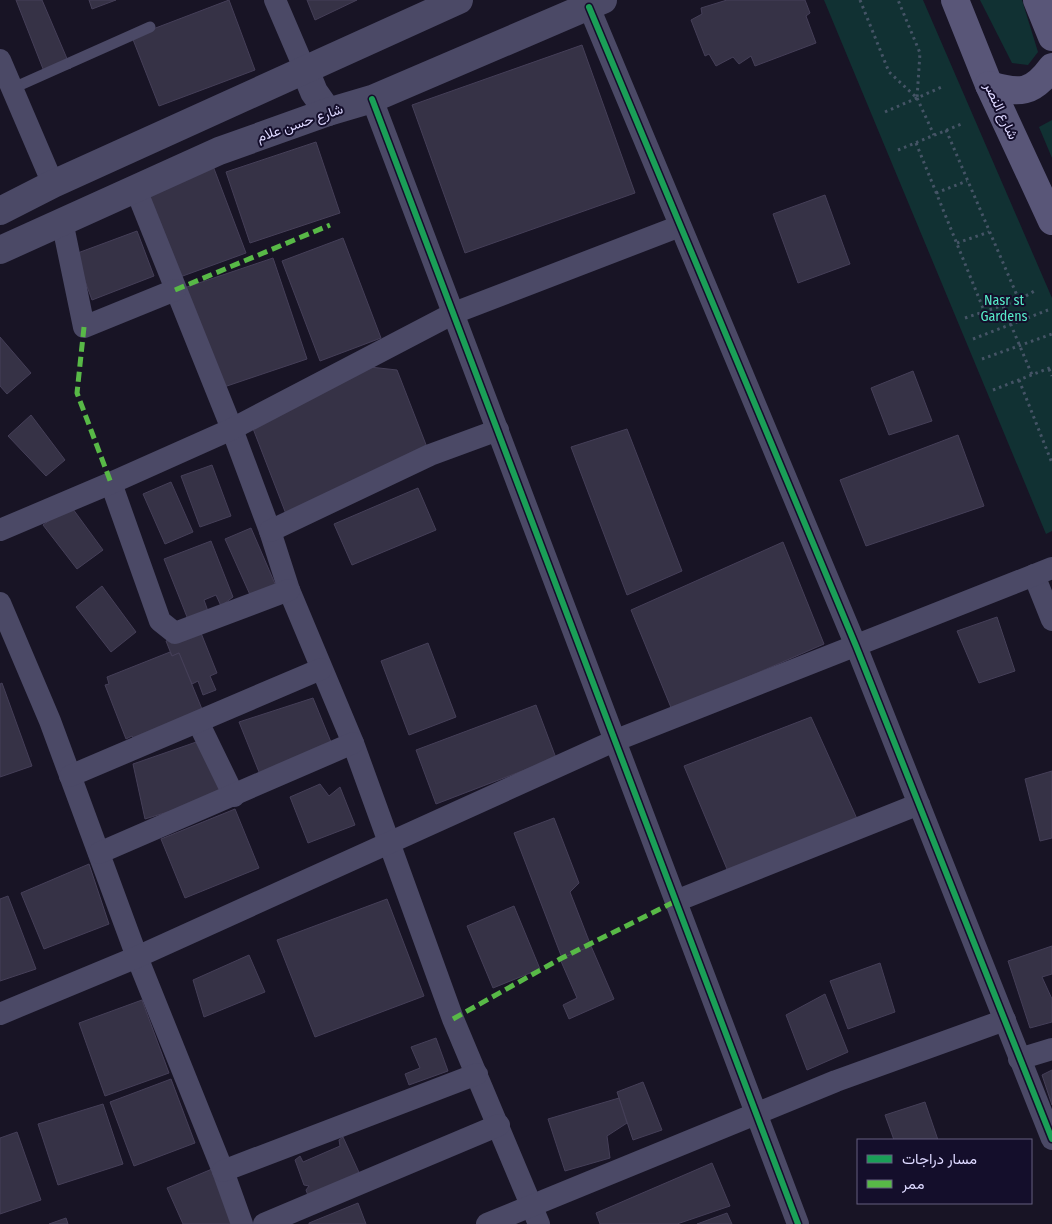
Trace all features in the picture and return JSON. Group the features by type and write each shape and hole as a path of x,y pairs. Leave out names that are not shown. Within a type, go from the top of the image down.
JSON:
{"main road":[{"name":"شارع النصر","path":"955,0 989,85 1052,221"},
{"path":"1037,0 1052,37"},
{"path":"989,85 1021,92 1040,82 1052,67"}],"street":[{"path":"275,0 314,92 328,112"},
{"path":"0,211 53,184 460,0"},
{"path":"596,3 680,226 856,646 1052,1139"},
{"name":"شارع حسن علام","path":"0,250 135,187 219,151 328,112 372,100 596,3"},
{"path":"0,60 53,184"},
{"path":"372,100 798,1224"},
{"path":"135,187 232,429 270,530 289,590 353,743 453,1019 536,1215"},
{"path":"62,221 84,327 175,290"},
{"path":"0,530 111,484 232,429 454,313 680,226"},
{"path":"270,530 430,456 498,430"},
{"path":"111,484 160,621 175,633 289,590"},
{"path":"0,1014 137,957 614,741 1043,571 1052,620"},
{"path":"0,602 7,641 50,721 137,957 223,1171 242,1224"},
{"path":"70,776 321,669"},
{"path":"198,722 234,796"},
{"path":"99,853 353,743"},
{"path":"676,901 918,804"},
{"path":"487,1224 536,1215 757,1114 836,1081 1005,1020"},
{"path":"1019,1059 1052,1049"},
{"path":"223,1171 477,1074"},
{"path":"264,1224 498,1125"}],"lane":[{"path":"11,89 150,26"}],"path":[{"path":"860,0 890,72 917,98 934,135"},
{"path":"898,0 920,53 917,98"},
{"path":"885,112 944,86"},
{"path":"898,150 964,123"},
{"path":"946,130 1019,300"},
{"path":"916,143 985,313"},
{"path":"936,193 967,180"},
{"path":"957,244 989,232"},
{"path":"965,318 985,313 1019,300 1036,290"},
{"path":"1003,306 1032,375"},
{"path":"973,339 1048,310"},
{"path":"982,359 1052,334"},
{"path":"993,390 1051,368 1052,376"},
{"path":"1018,380 1052,463"}],"green space":[{"name":"Nasr st Gardens","path":"824,0 923,0 1052,298 1052,531 1046,534"},
{"path":"980,0 1022,0 1038,52 1028,65 1012,63"},
{"path":"1052,120 1052,158 1039,127"}],"building":[{"path":"16,0 42,0 71,68 45,74"},
{"path":"89,0 116,0 92,9"},
{"path":"229,0 255,70 159,106 132,37"},
{"path":"307,0 357,0 315,20"},
{"path":"727,0 805,0 810,13 806,16 816,43 755,66 751,56 739,64 733,57 716,66 709,54 705,56 691,20 702,14 701,8"},
{"path":"582,45 635,193 465,253 412,105"},
{"path":"316,142 340,213 250,243 226,172"},
{"path":"213,166 246,253 180,277 147,191"},
{"path":"825,195 850,264 798,283 773,214"},
{"path":"137,231 154,276 92,300 75,254"},
{"path":"343,238 381,338 320,361 282,261"},
{"path":"273,258 307,359 218,389 184,288"},
{"path":"0,337 31,373 7,394 0,386"},
{"path":"370,367 397,370 430,455 286,514 252,426"},
{"path":"913,371 932,421 889,435 871,388"},
{"path":"31,415 65,460 46,476 8,436"},
{"path":"627,429 682,571 627,595 571,447"},
{"path":"958,435 984,506 866,546 840,480"},
{"path":"212,465 231,516 200,527 181,476"},
{"path":"171,482 193,532 165,544 143,494"},
{"path":"418,488 436,530 352,565 334,524"},
{"path":"70,505 103,550 77,569 43,525"},
{"path":"251,528 276,586 251,597 225,539"},
{"path":"211,541 233,597 221,606 216,595 204,600 209,614 189,622 164,559"},
{"path":"783,542 824,644 672,710 631,610"},
{"path":"102,586 136,632 111,652 76,607"},
{"path":"997,617 1015,671 979,683 957,631"},
{"path":"199,628 217,673 210,676 216,690 203,695 198,681 192,684 179,653 172,656 166,641"},
{"path":"428,643 456,717 409,735 381,661"},
{"path":"170,652 172,656 179,653 204,714 135,741 132,736 126,739 105,685 109,684 107,677"},
{"path":"2,683 32,766 0,777 0,684"},
{"path":"313,698 333,747 261,777 239,722"},
{"path":"536,705 556,758 436,804 416,750"},
{"path":"811,717 858,821 729,874 684,766"},
{"path":"202,740 225,794 145,819 133,764"},
{"path":"1052,771 1052,838 1040,841 1025,779"},
{"path":"320,784 329,796 340,787 355,825 308,843 290,797"},
{"path":"235,809 259,868 185,898 161,839"},
{"path":"554,818 579,883 570,892 591,946 562,958 514,833"},
{"path":"89,864 109,924 44,949 21,893"},
{"path":"8,896 36,969 0,981 0,899"},
{"path":"387,899 424,996 315,1037 277,940"},
{"path":"514,906 540,969 493,988 467,926"},
{"path":"591,946 614,999 569,1019 563,1005 577,998 560,959"},
{"path":"1052,946 1052,974 1042,977 1052,999 1052,1022 1030,1028 1008,961"},
{"path":"249,955 265,992 204,1017 193,980"},
{"path":"880,963 895,1012 848,1029 830,981"},
{"path":"825,994 848,1052 807,1070 786,1015"},
{"path":"142,1000 169,1073 105,1096 79,1023"},
{"path":"436,1038 448,1071 409,1085 405,1074 420,1068 411,1047"},
{"path":"1052,1070 1052,1105 1042,1075"},
{"path":"171,1079 195,1143 134,1166 110,1102"},
{"path":"643,1082 662,1130 633,1140 617,1092"},
{"path":"619,1098 627,1123 607,1136 610,1158 565,1171 548,1119"},
{"path":"925,1102 938,1139 894,1139 885,1115"},
{"path":"103,1104 123,1164 58,1185 38,1124"},
{"path":"17,1132 41,1200 0,1214 0,1138"},
{"path":"343,1137 362,1179 310,1201 306,1190 309,1186 304,1185 295,1160 300,1156 303,1162 340,1146 339,1140"},
{"path":"712,1163 730,1206 677,1224 600,1224 596,1213"},
{"path":"212,1169 232,1224 183,1224 167,1188"},
{"path":"358,1203 366,1224 309,1224 309,1223"},
{"path":"727,1213 732,1224 697,1224"},
{"path":"66,1218 68,1224 49,1224"}],"marked path":[{"path":"175,290 330,225"},
{"path":"84,327 77,393 111,483"},
{"path":"453,1019 560,959 676,901"}],"cycle path":[{"path":"589,7 856,646 1052,1139"},
{"path":"372,99 798,1224"}]}
